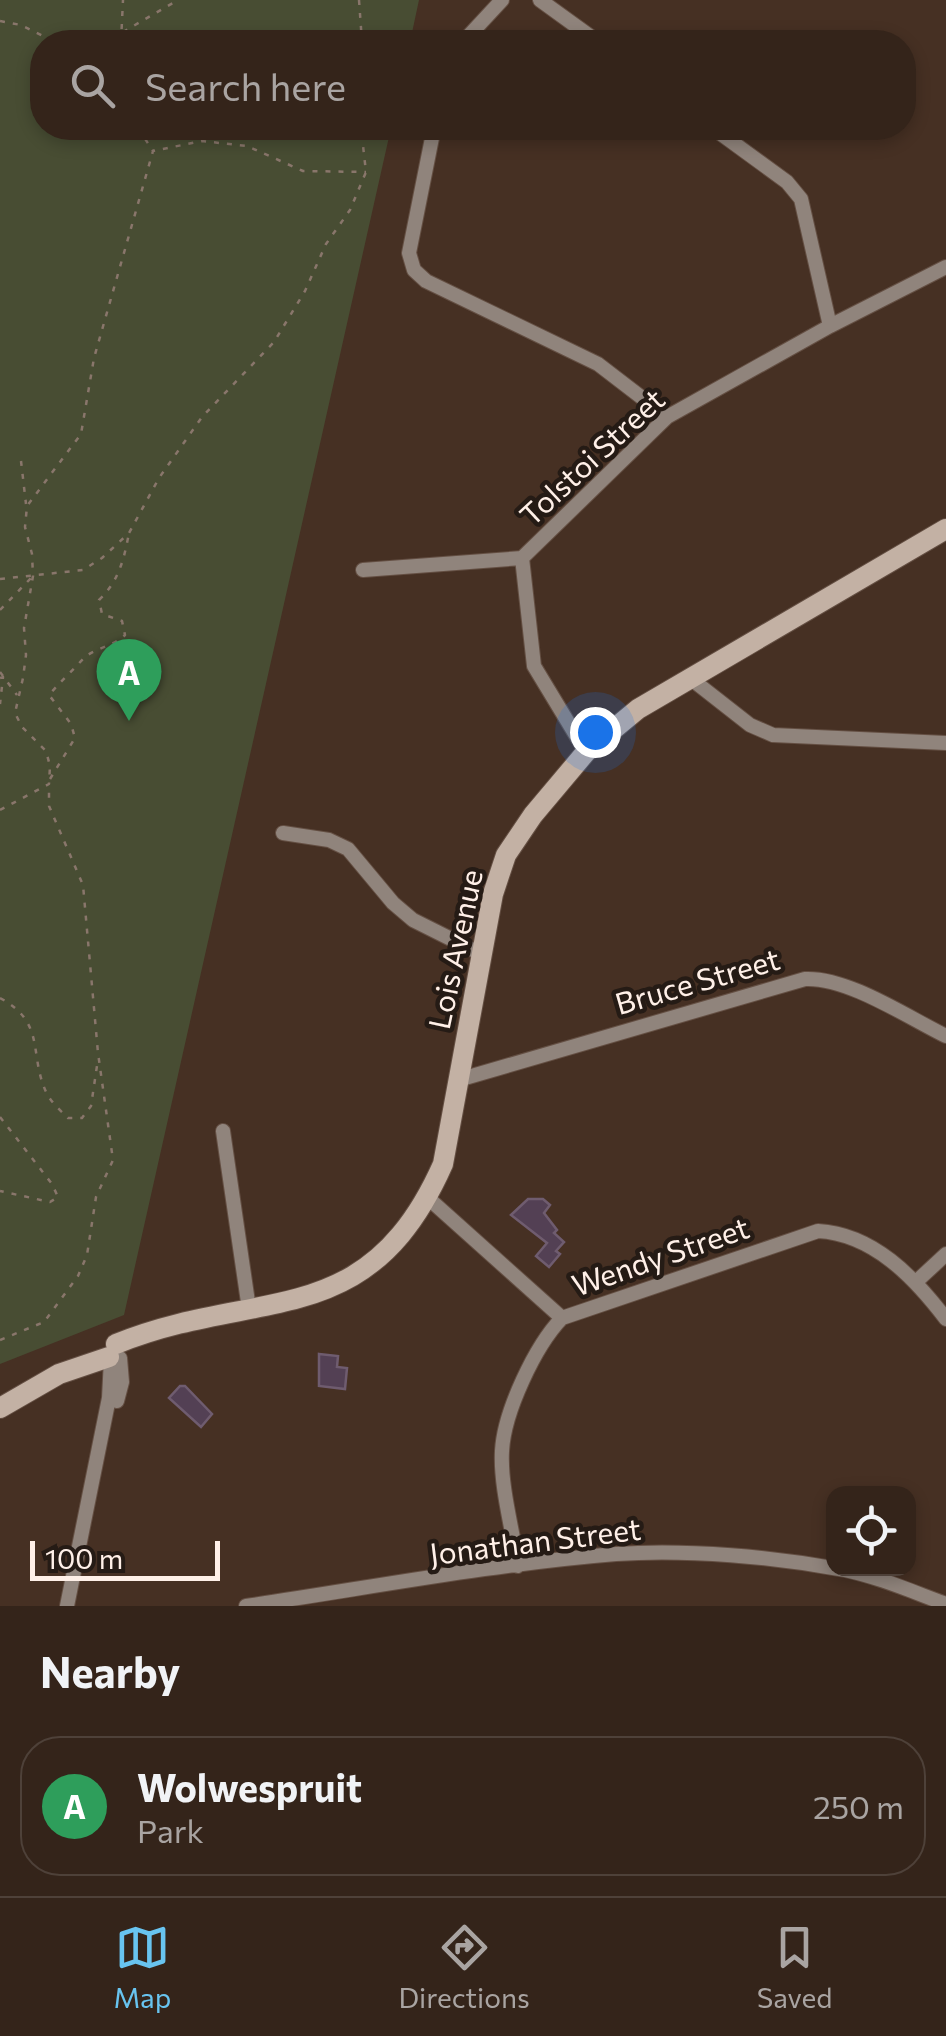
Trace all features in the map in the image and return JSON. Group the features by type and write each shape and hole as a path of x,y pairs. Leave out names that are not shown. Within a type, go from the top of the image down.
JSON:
{"street":[{"path":"475,30 502,0"},
{"path":"540,0 581,30"},
{"path":"432,140 409,253 414,270 426,281 598,364 667,417"},
{"path":"729,140 787,182 801,199 830,326"},
{"name":"Tolstoi Street","path":"364,570 522,558 667,417 946,267"},
{"name":"Lois Avenue","path":"0,1408 59,1374 115,1353 210,1326 245,1310 320,1293 349,1280 401,1236 428,1198 443,1164 494,894 506,854 533,815 586,752 638,709 946,530"},
{"path":"522,558 534,666 586,752"},
{"path":"690,678 750,725 773,736 946,743"},
{"path":"283,832 330,840 348,849 413,920 481,954"},
{"name":"Bruce Street","path":"458,1080 805,979 817,978 844,986 946,1036"},
{"path":"223,1131 245,1310"},
{"path":"428,1198 562,1318"},
{"name":"Wendy Street","path":"518,1566 501,1455 504,1434 531,1367 551,1329 562,1318 818,1230 847,1235 918,1281 946,1318"},
{"path":"918,1281 946,1254"},
{"name":"Lois Avenue","path":"0,1394 38,1372 95,1349 115,1353"},
{"path":"68,1606 96,1468 107,1443 122,1382 115,1353"},
{"name":"Jonathan Street","path":"246,1606 616,1554 740,1558 845,1570 946,1604"}],"path":[{"path":"123,0 123,30"},
{"path":"126,30 178,0"},
{"path":"359,0 361,30"},
{"path":"0,21 31,30"},
{"path":"27,506 81,434 94,358 153,151 146,140"},
{"path":"0,810 48,784 75,738 71,724 50,694 62,679 78,670 84,658 126,635 122,621 102,614 99,600 111,588 123,563 129,533 159,478 202,417 274,342 311,279 326,244 350,210 366,172 362,140"},
{"path":"153,151 202,141 247,146 303,171 366,172"},
{"path":"0,1340 44,1322 78,1276 87,1255 96,1196 114,1150 98,1053 83,886 49,806 50,766 46,752 22,727 15,713 25,666 24,628 33,576 21,461"},
{"path":"0,579 82,570 129,533"},
{"path":"0,610 33,576"},
{"path":"1,676 18,697"},
{"path":"0,704 1,676"},
{"path":"0,998 24,1014 33,1030 46,1092 68,1118 82,1118 91,1106 98,1053"},
{"path":"0,1117 58,1196 50,1202 0,1191"}],"green space":[{"path":"0,0 419,0 413,30 30,30 30,140 388,140 124,1315 0,1364"}],"building":[{"path":"528,1199 543,1199 550,1205 544,1213 557,1230 554,1233 564,1242 549,1267 536,1256 547,1243 511,1215"},
{"path":"319,1354 338,1356 337,1367 347,1368 345,1389 319,1386"},
{"path":"185,1386 212,1414 201,1427 169,1398"}],"place":[{"name":"Wolwespruit","path":"129,721"}]}
